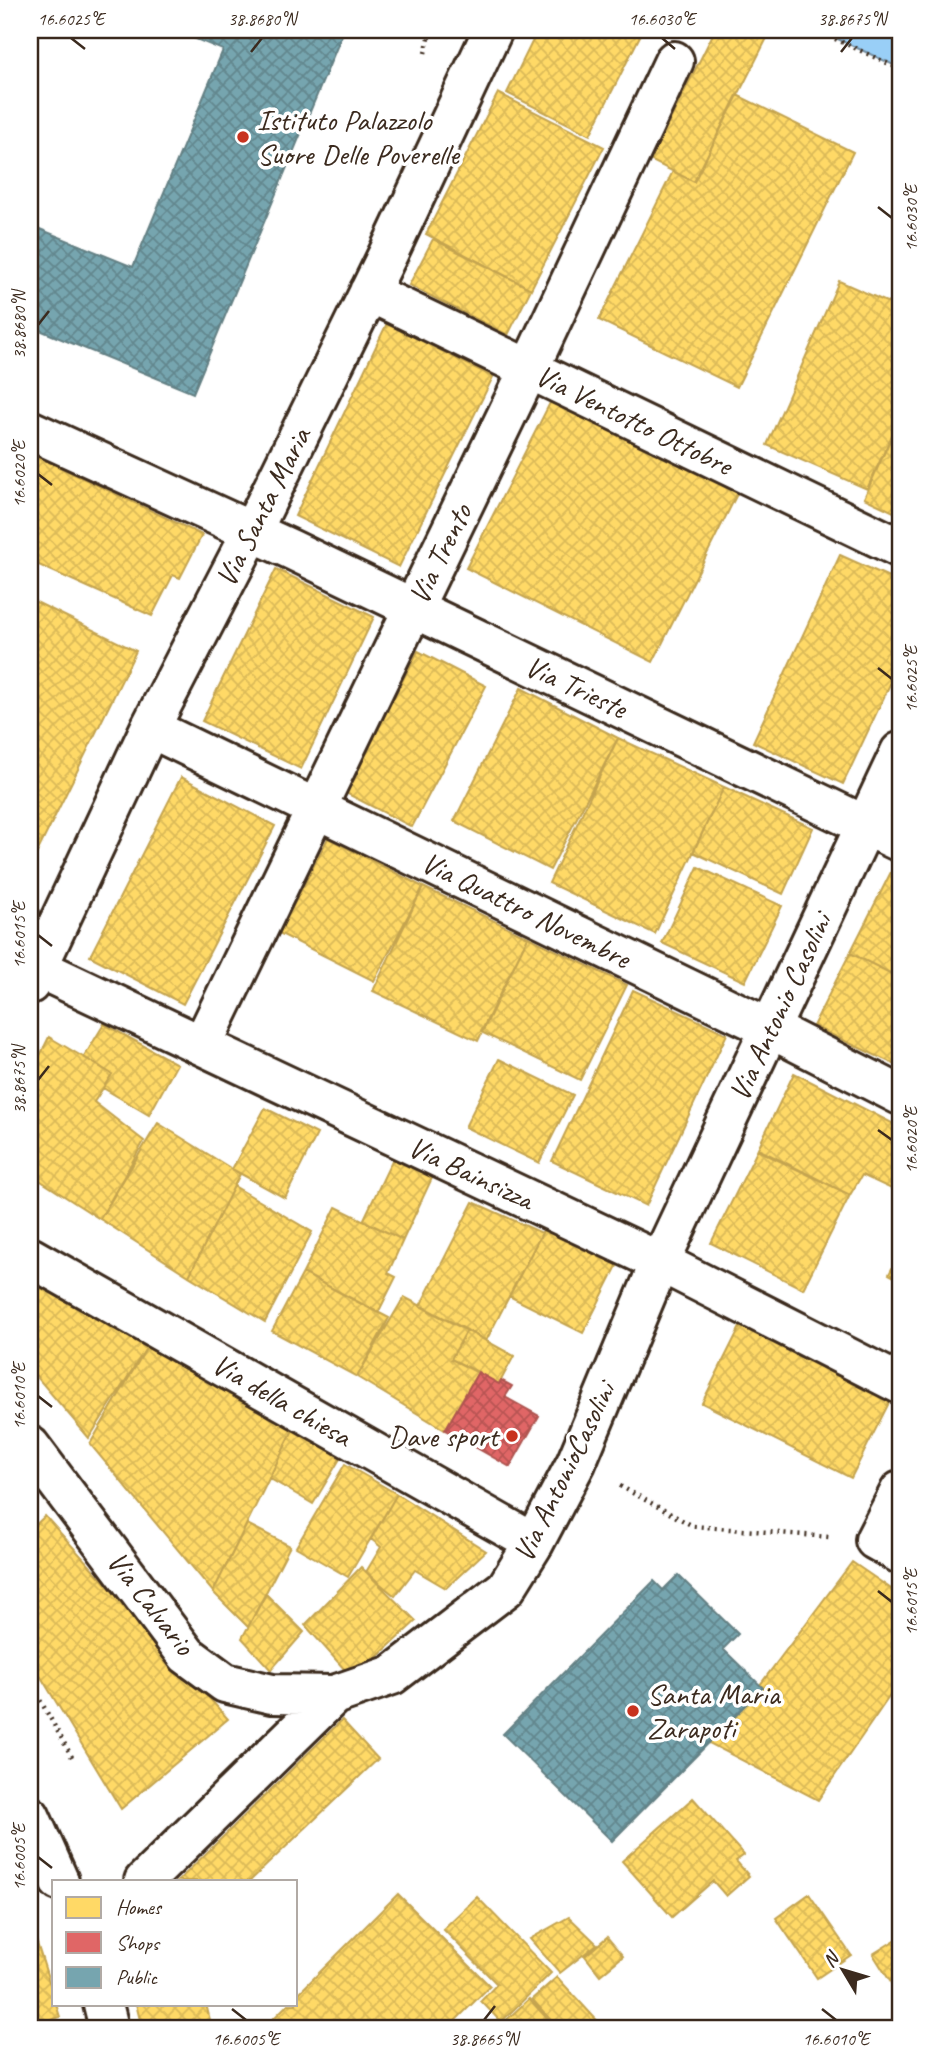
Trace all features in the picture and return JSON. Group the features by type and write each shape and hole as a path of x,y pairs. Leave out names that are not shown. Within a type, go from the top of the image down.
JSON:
{"street":[{"name":"Via Santa Maria","path":"34,976 42,927 150,728 252,531 494,30"},
{"name":"Via Trento","path":"202,1045 529,369 674,61"},
{"name":"Via Ventotto Ottobre","path":"369,292 900,548"},
{"name":"Via Trieste","path":"30,430 252,531 900,842"},
{"name":"Via Quattro Novembre","path":"150,728 769,1028 900,1095"},
{"name":"Via Antonio Casolini","path":"660,1262 900,752"},
{"name":"Via Bainsizza","path":"34,976 202,1045 660,1262 900,1384"},
{"name":"Via della chiesa","path":"30,1257 534,1544"},
{"name":"Via AntonioCasolini","path":"393,1675 506,1588 534,1544 576,1463 660,1262"},
{"name":"Via Calvario","path":"30,1446 187,1655 225,1683 272,1694 334,1695 393,1675"},
{"path":"888,1547 900,1491"},
{"path":"145,1880 334,1695"},
{"path":"32,1829 58,1880"},
{"path":"104,2006 109,2028"}],"path":[{"path":"816,30 900,69"},
{"path":"620,1486 693,1526 888,1547"},
{"path":"30,1682 72,1757"}],"water":[{"path":"819,30 900,30 900,68 827,34"}],"building: Homes":[{"path":"538,30 643,30 590,135 507,93"},
{"path":"715,30 754,30 768,36 694,182 650,160"},
{"path":"498,93 604,147 531,289 426,234"},
{"path":"737,95 853,152 737,387 599,320 673,171 694,182"},
{"path":"433,239 531,289 508,335 409,285"},
{"path":"839,281 900,308 900,418 867,489 767,445"},
{"path":"387,323 493,377 399,567 295,516"},
{"path":"555,393 741,486 653,662 466,568"},
{"path":"900,418 900,515 864,498"},
{"path":"30,453 202,535 180,578 173,575 152,616 30,561"},
{"path":"840,555 900,582 900,663 843,784 753,742"},
{"path":"276,569 374,617 301,769 202,721"},
{"path":"30,599 136,651 30,867"},
{"path":"418,651 486,686 412,827 344,792"},
{"path":"521,688 618,738 550,870 454,821"},
{"path":"618,738 724,787 655,934 549,883"},
{"path":"181,777 275,826 183,1004 90,956"},
{"path":"724,787 813,828 783,894 693,852"},
{"path":"328,838 423,887 374,981 279,933"},
{"path":"698,867 782,906 745,982 662,943"},
{"path":"891,872 900,877 900,978 850,953"},
{"path":"423,887 528,937 478,1041 373,991"},
{"path":"528,937 627,985 580,1080 481,1032"},
{"path":"850,953 900,978 900,1067 813,1026"},
{"path":"633,990 727,1034 646,1206 552,1161"},
{"path":"104,1024 177,1064 149,1115 103,1088 112,1074 84,1057"},
{"path":"49,1037 112,1074 94,1102 144,1141 100,1219 30,1174 30,1076"},
{"path":"499,1059 573,1095 539,1163 465,1127"},
{"path":"794,1073 900,1127 900,1193 862,1175 850,1195 757,1150"},
{"path":"265,1108 317,1134 285,1198 232,1169"},
{"path":"158,1123 240,1174 189,1276 100,1219"},
{"path":"758,1149 850,1195 803,1289 711,1243"},
{"path":"394,1156 433,1176 403,1240 363,1221"},
{"path":"234,1186 312,1232 265,1322 189,1276"},
{"path":"473,1202 542,1233 486,1341 420,1306"},
{"path":"336,1207 403,1240 388,1273 396,1277 378,1313 303,1273"},
{"path":"548,1221 621,1258 583,1333 509,1296"},
{"path":"900,1253 900,1280 889,1274"},
{"path":"303,1273 389,1318 357,1377 272,1331"},
{"path":"30,1274 150,1342 89,1438 30,1369"},
{"path":"404,1297 467,1330 451,1359 478,1372 445,1430 357,1377"},
{"path":"747,1313 896,1389 851,1478 702,1403"},
{"path":"467,1330 514,1356 499,1384 451,1359"},
{"path":"147,1347 294,1428 213,1592 90,1444"},
{"path":"294,1428 341,1457 313,1504 269,1478"},
{"path":"345,1464 397,1494 348,1577 296,1547"},
{"path":"397,1494 486,1551 446,1588 415,1570 395,1596 366,1572 381,1547 371,1539"},
{"path":"45,1516 228,1719 121,1809 30,1659 30,1530"},
{"path":"247,1524 290,1546 248,1627 213,1592"},
{"path":"852,1562 900,1595 900,1681 818,1800 709,1743 763,1688 760,1685"},
{"path":"361,1567 416,1621 353,1679 305,1625"},
{"path":"266,1594 304,1632 271,1670 242,1638"},
{"path":"342,1720 378,1759 251,1880 179,1880"},
{"path":"693,1798 744,1855 736,1861 749,1876 726,1896 713,1881 672,1917 622,1861"},
{"path":"398,1894 490,1986 448,2028 264,2028 286,2006 298,2006 298,1994"},
{"path":"809,1894 851,1955 817,1978 776,1918"},
{"path":"477,1897 551,1973 501,2022 481,2001 497,1984 443,1929"},
{"path":"569,1917 597,1944 560,1973 530,1939"},
{"path":"30,1921 52,1991 52,2006 57,2006 60,2017 30,2027"},
{"path":"607,1937 623,1956 600,1975 585,1956"},
{"path":"900,1937 900,1997 873,1954"},
{"path":"557,1977 604,2028 558,2028 532,1999"},
{"path":"529,1999 556,2028 498,2028"},
{"path":"136,2006 206,2006 212,2028 142,2028"}],"building: Shops":[{"path":"478,1372 499,1384 501,1380 512,1386 505,1397 539,1416 510,1467 445,1430"}],"building: Public":[{"name":"Istituto Palazzolo Suore Delle Poverelle","path":"174,30 344,30 193,393 30,326 30,225 133,267 223,50"},
{"name":"Santa Maria Zarapoti","path":"678,1575 738,1634 723,1649 763,1688 612,1841 503,1734 654,1581 663,1590"}],"place":[{"name":"Istituto Palazzolo Suore Delle Poverelle","path":"243,137"},
{"name":"Dave sport","path":"512,1436"},
{"name":"Santa Maria Zarapoti","path":"633,1711"}]}
